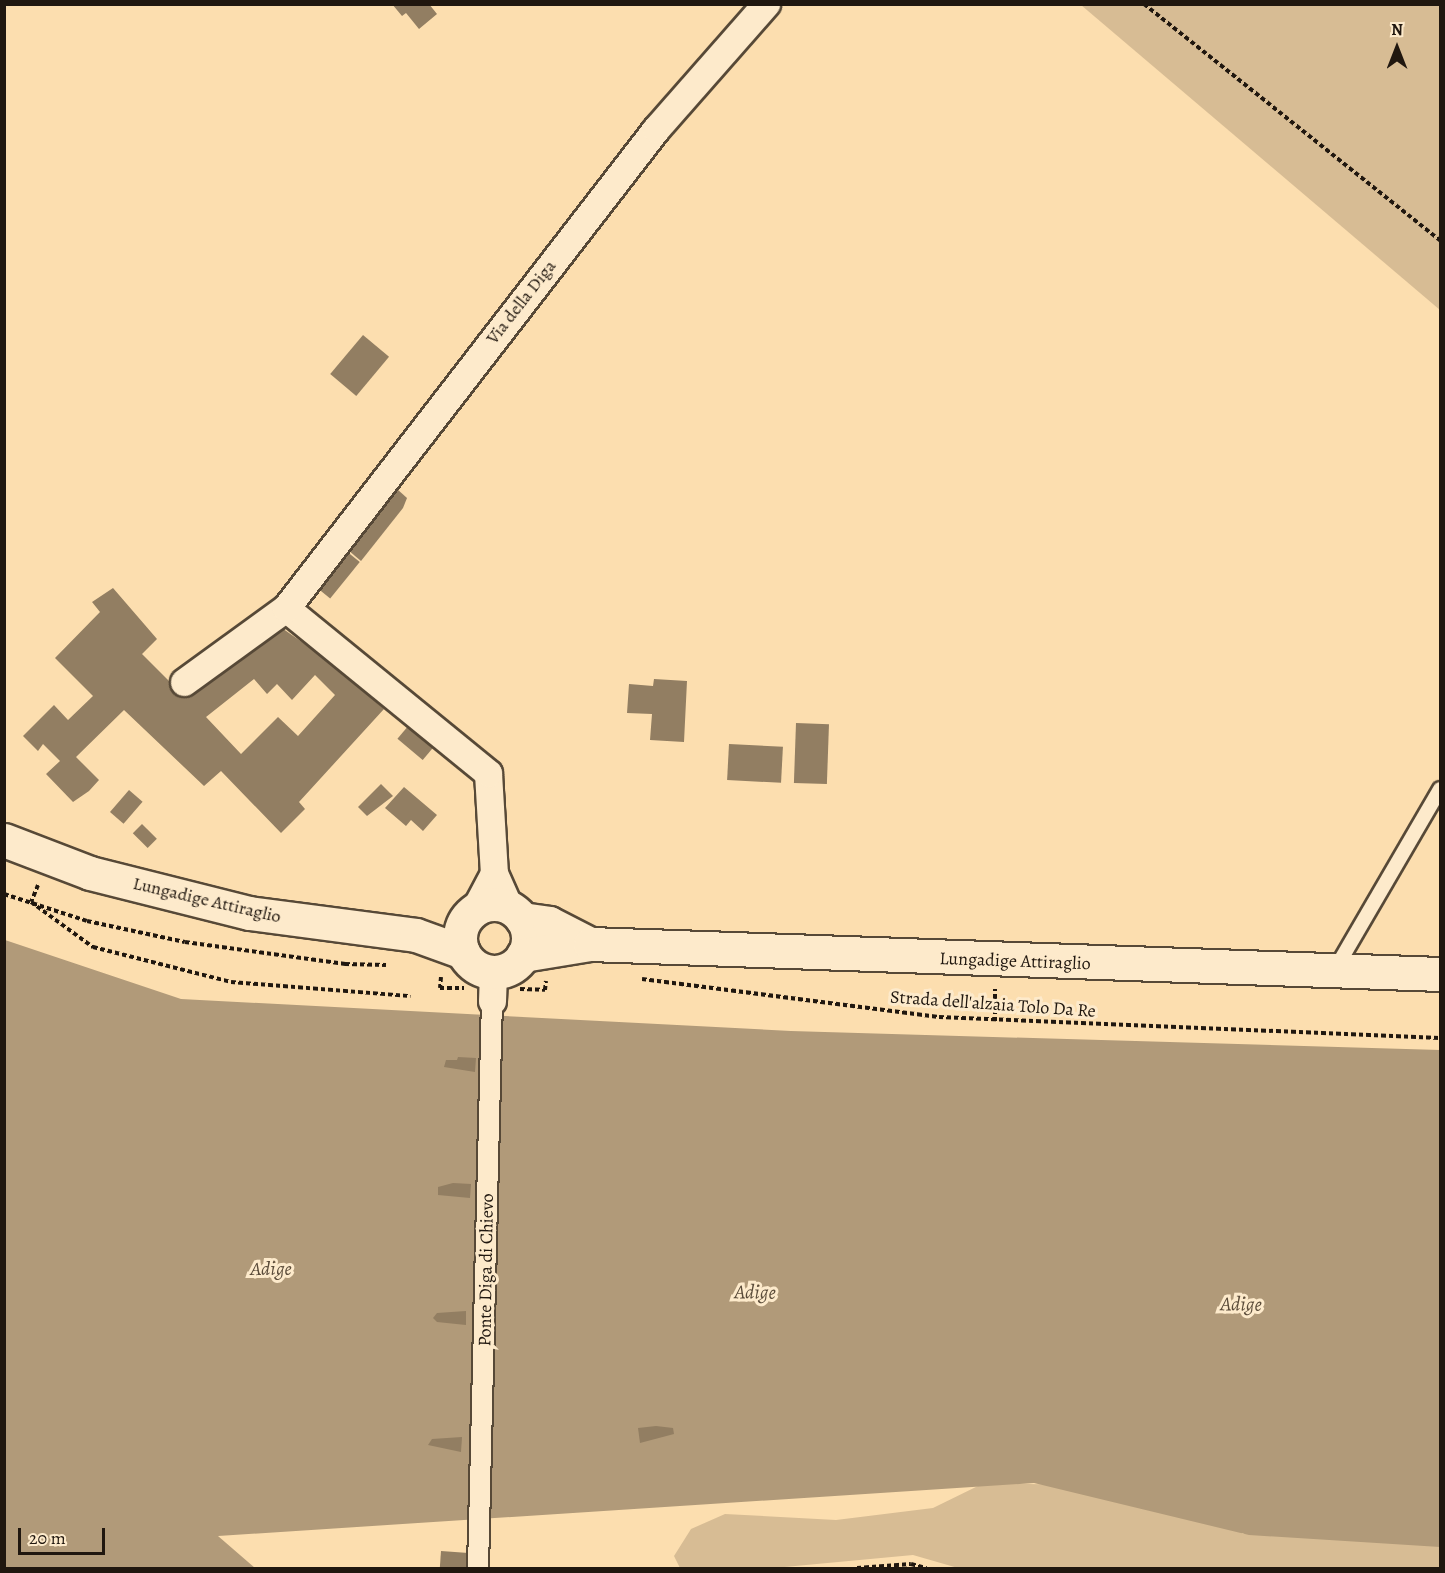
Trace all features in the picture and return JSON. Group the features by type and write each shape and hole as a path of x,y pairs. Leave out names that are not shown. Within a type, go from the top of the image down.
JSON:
{"street":[{"name":"Via della Diga","path":"184,682 286,608 656,129 766,4"},
{"path":"286,608 488,773 494,874 528,940 523,954"},
{"name":"Lungadige Attiraglio","path":"4,840 90,873 249,913 416,935 461,937 492,904 549,922 590,944"},
{"path":"493,987 475,966 461,937 494,874"},
{"name":"Lungadige Attiraglio","path":"493,987 523,954 590,944 1440,974"},
{"name":"Ponte Diga di Chievo","path":"478,1569 493,987"}],"lane":[{"path":"1333,972 1440,789"}],"path":[{"path":"1144,4 1440,240"},
{"path":"4,894 87,921 185,942 345,964 391,965"},
{"path":"31,902 93,947 231,982 410,996"},
{"path":"461,937 441,988 493,987 545,990 546,978"},
{"name":"Strada dell'alzaia Tolo Da Re","path":"630,978 961,1019 1440,1038"},
{"path":"857,1569 911,1564 926,1569"}],"shaded area":[{"path":"1081,5 1440,5 1440,310"},
{"path":"984,1483 1130,1486 1200,1508 1243,1534 1266,1529 1440,1511 1440,1568 958,1568 913,1555 774,1568 680,1568 674,1556 691,1529 725,1514 836,1520 933,1508"}],"water":[{"name":"Adige","path":"5,940 181,999 791,1031 1440,1050 1440,1547 1249,1535 1034,1483 218,1536 255,1568 5,1568"}],"building":[{"path":"392,4 429,4 437,14 419,29 406,13 402,16"},
{"path":"363,335 389,357 356,396 330,374"},
{"path":"397,489 407,498 403,508 361,561 348,550"},
{"path":"345,550 360,562 330,598 315,587"},
{"path":"113,588 157,639 142,654 181,693 279,626 329,661 384,709 299,802 305,809 281,833 221,771 204,786 124,710 76,757 99,780 89,791 73,802 46,774 60,761 43,744 38,751 23,736 54,705 68,720 93,696 55,658 100,612 92,602","holes":["315,675 335,695 298,736 278,717 241,754 206,717 254,679 267,694 277,684 292,700"]},
{"path":"654,679 687,681 684,742 650,740 652,714 627,713 629,684 653,686"},
{"path":"796,723 829,724 827,784 794,783"},
{"path":"409,725 434,746 423,760 397,739"},
{"path":"729,744 783,747 781,783 727,780"},
{"path":"381,784 393,796 367,816 358,807"},
{"path":"404,787 437,815 423,831 411,820 406,826 385,808"},
{"path":"129,790 143,802 124,824 110,812"},
{"path":"142,824 157,839 148,848 133,833"},
{"path":"458,1057 476,1058 475,1072 444,1067 446,1060 457,1060"},
{"path":"453,1183 471,1184 470,1198 438,1195 438,1187"},
{"path":"466,1311 466,1325 437,1322 433,1318 437,1313"},
{"path":"656,1426 673,1428 674,1434 640,1443 638,1428"},
{"path":"462,1437 461,1452 428,1445 432,1439"},
{"path":"441,1551 472,1553 471,1568 440,1568"}]}
